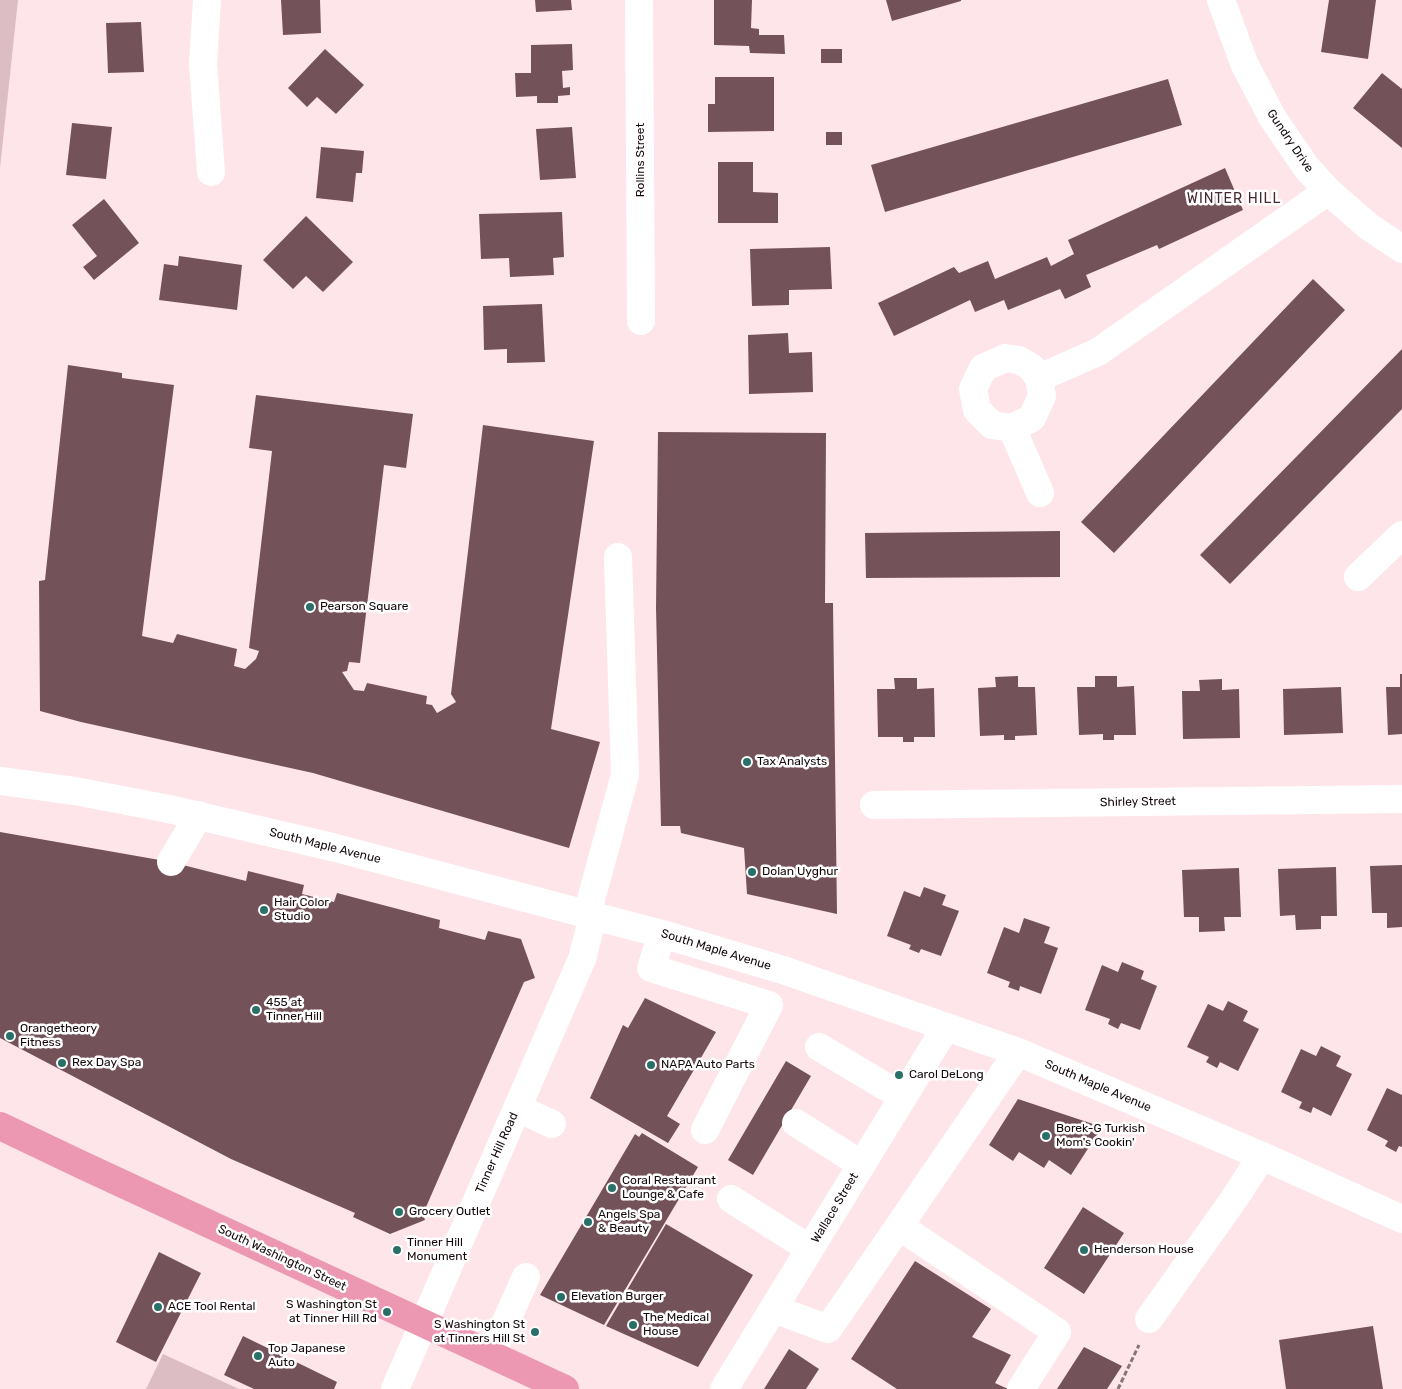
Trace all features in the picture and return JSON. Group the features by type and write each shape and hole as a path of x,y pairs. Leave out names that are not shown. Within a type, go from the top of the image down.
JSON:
{"main road":[{"name":"South Washington Street","path":"0,1126 565,1389"}],"street":[{"path":"207,0 202,64 211,172"},
{"name":"Rollins Street","path":"639,0 641,321"},
{"name":"Gundry Drive","path":"1221,0 1244,63 1272,117 1306,167 1328,192 1368,226 1402,249"},
{"path":"1039,378 1098,352 1328,192"},
{"path":"1005,358 1018,360 1031,366 1039,378 1042,396 1032,418 1012,428 992,425 977,410 973,388 983,368 1005,358"},
{"path":"1012,428 1040,493"},
{"path":"1358,577 1402,535"},
{"name":"Tinner Hill Road","path":"396,1389 582,959 590,915 625,775 618,556"},
{"name":"South Maple Avenue","path":"0,781 75,791 199,815 332,847 662,934 783,970 1018,1052 1262,1156 1402,1219"},
{"name":"Shirley Street","path":"874,805 1402,799"},
{"path":"171,862 199,815"},
{"path":"662,934 651,968 769,1005"},
{"path":"705,1130 769,1005 783,970"},
{"name":"Wallace Street","path":"724,1389 946,1027"},
{"path":"819,1047 903,1097"},
{"path":"774,1309 828,1329 1018,1052"},
{"path":"517,1108 552,1124"},
{"path":"796,1123 861,1164"},
{"path":"1150,1319 1262,1156"},
{"path":"731,1199 810,1249"},
{"path":"899,1226 1057,1332 1021,1389"},
{"path":"491,1355 526,1278"}],"path":[{"path":"1118,1389 1150,1319"}],"shaded area":[{"path":"0,0 18,0 0,168"},
{"path":"163,1354 239,1389 146,1389"}],"building":[{"path":"281,0 320,0 321,33 283,35"},
{"path":"535,0 571,0 572,10 536,12"},
{"path":"714,0 752,0 751,28 759,29 759,35 784,35 785,54 750,53 749,46 714,45"},
{"path":"886,0 961,0 961,1 892,21"},
{"path":"1329,0 1376,0 1368,59 1321,52"},
{"path":"141,22 144,72 108,73 106,23"},
{"path":"572,44 573,70 562,71 563,88 570,87 570,95 558,96 558,103 537,103 537,96 516,97 515,73 531,73 531,45"},
{"path":"325,49 364,85 336,114 317,97 307,107 288,88"},
{"path":"821,49 842,49 842,63 821,63"},
{"path":"1382,73 1402,89 1402,148 1353,108"},
{"path":"715,77 774,77 774,131 708,132 708,104 715,104"},
{"path":"1168,79 1182,125 885,212 871,165"},
{"path":"72,123 112,127 106,179 66,175"},
{"path":"572,127 576,178 540,180 536,129"},
{"path":"826,132 842,132 842,145 826,145"},
{"path":"321,147 364,151 362,173 356,173 353,202 316,198"},
{"path":"718,162 753,162 753,192 778,193 778,223 718,223"},
{"path":"1225,168 1243,210 1159,249 1157,245 1086,275 1091,287 1065,299 1060,289 1008,310 1004,300 975,312 970,300 894,336 878,303 954,267 959,273 988,261 995,279 1047,257 1051,266 1074,254 1068,240"},
{"path":"104,199 139,243 94,280 83,267 97,256 72,225"},
{"path":"562,212 564,257 553,258 554,275 510,277 509,258 481,259 479,214"},
{"path":"306,216 353,262 323,292 306,276 293,289 263,260"},
{"path":"830,247 832,289 789,290 789,305 752,306 750,249"},
{"path":"179,256 242,265 237,310 159,300 164,264 178,266"},
{"path":"1313,279 1345,310 1114,553 1081,522"},
{"path":"542,304 545,362 507,363 507,349 484,350 483,306"},
{"path":"788,333 789,353 812,352 813,392 749,394 748,335"},
{"path":"1402,349 1402,409 1230,584 1200,555"},
{"name":"Pearson Square","path":"68,365 122,373 122,378 174,385 142,636 173,643 177,634 237,649 234,666 245,669 256,659 259,651 249,648 272,451 249,448 256,395 413,414 406,468 384,465 360,663 349,662 347,671 342,672 354,690 364,691 367,683 427,696 426,704 432,705 437,713 456,702 451,694 483,425 594,441 551,729 600,742 569,848 313,773 81,722 40,711 39,581 45,580"},
{"name":"Tax Analysts","path":"658,432 826,433 825,603 833,603 837,914 747,894 744,848 681,833 680,826 661,826 656,608"},
{"path":"1060,531 1060,577 866,578 865,533"},
{"path":"1400,674 1402,674 1402,734 1388,735 1386,687 1400,687"},
{"path":"1018,676 1018,687 1035,687 1037,735 1015,736 1015,740 1004,740 1004,735 980,736 978,688 996,687 995,677"},
{"path":"1095,676 1117,676 1117,687 1134,686 1136,735 1114,735 1114,740 1103,740 1103,734 1079,735 1077,687 1095,687"},
{"path":"894,678 917,678 917,689 934,688 935,737 914,737 914,742 903,742 903,737 878,737 877,689 895,689"},
{"path":"1222,679 1222,690 1239,689 1240,738 1183,739 1182,691 1200,691 1199,680"},
{"path":"1341,687 1343,733 1284,735 1283,689"},
{"name":"455 at Tinner Hill","path":"0,832 171,862 246,881 248,871 304,885 302,894 334,902 337,893 440,920 439,928 485,940 488,931 521,939 535,978 524,982 423,1214 425,1220 390,1234 353,1217 355,1213 231,1159 0,1038"},
{"path":"1402,865 1402,927 1387,928 1387,913 1372,913 1370,866"},
{"path":"1336,867 1337,916 1321,916 1321,929 1296,930 1295,915 1280,916 1278,869"},
{"path":"1239,868 1241,917 1224,917 1225,931 1199,932 1199,917 1184,917 1182,870"},
{"path":"924,887 946,895 942,905 959,911 941,956 921,949 919,953 909,949 911,945 887,936 904,891 920,897"},
{"path":"1024,918 1050,927 1044,943 1058,948 1041,994 1020,986 1019,991 1008,987 1010,982 987,973 1004,927 1019,933"},
{"path":"1122,962 1144,971 1141,979 1157,986 1140,1030 1121,1023 1118,1029 1108,1024 1110,1019 1085,1010 1102,965 1118,972"},
{"name":"NAPA Auto Parts","path":"645,998 716,1032 667,1116 680,1124 668,1143 590,1098 623,1025 628,1028"},
{"path":"1228,1001 1248,1011 1243,1021 1259,1029 1238,1071 1220,1062 1217,1068 1206,1062 1209,1057 1187,1047 1208,1004 1223,1011"},
{"path":"1321,1046 1341,1056 1336,1066 1352,1074 1331,1116 1313,1107 1311,1113 1299,1108 1302,1102 1281,1092 1301,1049 1316,1056"},
{"path":"786,1061 811,1076 753,1175 728,1160"},
{"path":"1387,1088 1402,1095 1402,1147 1399,1146 1396,1152 1385,1146 1388,1141 1367,1130"},
{"name":"Borek-G Turkish Mom's Cookin'","path":"1018,1099 1102,1127 1071,1175 1049,1160 1044,1168 1019,1152 1013,1161 989,1145"},
{"path":"642,1133 698,1167 604,1325 540,1295 635,1134 639,1137"},
{"name":"Henderson House","path":"1083,1207 1124,1233 1084,1294 1044,1268"},
{"path":"666,1224 753,1275 698,1367 606,1326"},
{"name":"ACE Tool Rental","path":"159,1252 201,1273 156,1362 116,1342"},
{"path":"915,1261 991,1309 972,1337 1011,1355 995,1383 1008,1389 897,1389 851,1359"},
{"path":"1373,1326 1383,1389 1286,1389 1279,1340"},
{"name":"Top Japanese Auto","path":"243,1336 337,1382 334,1389 254,1389 224,1375"},
{"path":"1084,1347 1122,1366 1107,1389 1057,1389"},
{"path":"789,1349 819,1369 806,1389 764,1389"}],"place":[{"name":"Pearson Square","path":"310,607"},
{"name":"Tax Analysts","path":"747,762"},
{"name":"Dolan Uyghur","path":"752,872"},
{"name":"Hair Color Studio","path":"264,910"},
{"name":"455 at Tinner Hill","path":"256,1010"},
{"name":"Orangetheory Fitness","path":"10,1036"},
{"name":"Rex Day Spa","path":"62,1063"},
{"name":"NAPA Auto Parts","path":"651,1065"},
{"name":"Carol DeLong","path":"899,1075"},
{"name":"Borek-G Turkish Mom's Cookin'","path":"1046,1136"},
{"name":"Coral Restaurant Lounge & Cafe","path":"612,1188"},
{"name":"Grocery Outlet","path":"399,1212"},
{"name":"Angels Spa & Beauty","path":"588,1222"},
{"name":"Tinner Hill Monument","path":"397,1250"},
{"name":"Henderson House","path":"1084,1250"},
{"name":"Elevation Burger","path":"561,1297"},
{"name":"ACE Tool Rental","path":"158,1307"},
{"name":"S Washington St at Tinner Hill Rd","path":"387,1312"},
{"name":"The Medical House","path":"633,1325"},
{"name":"S Washington St at Tinners Hill St","path":"535,1332"},
{"name":"Top Japanese Auto","path":"258,1356"}],"district":[{"name":"WINTER HILL","path":"1234,199"}]}
